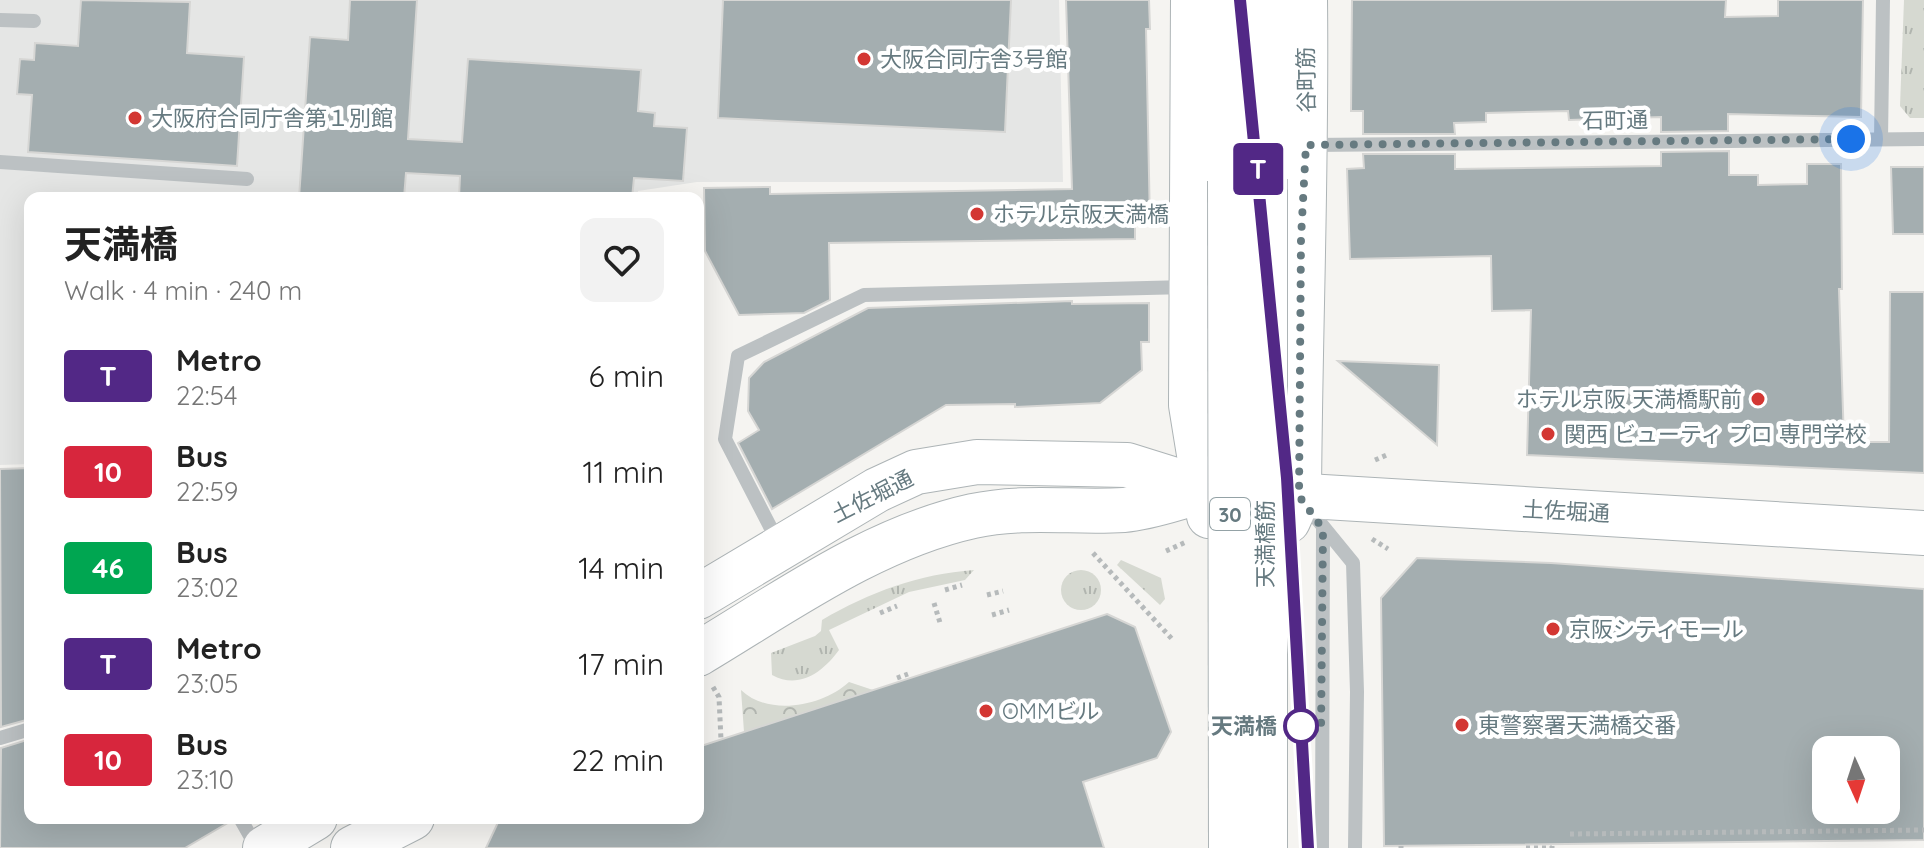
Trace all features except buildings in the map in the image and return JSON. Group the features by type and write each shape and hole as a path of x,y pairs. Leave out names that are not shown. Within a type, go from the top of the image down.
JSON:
{"main road":[{"name":"30","path":"1193,0 1191,405 1207,490 1211,532 1216,848"},
{"name":"天満橋筋","path":"1231,0 1248,180 1268,848"},
{"name":"天満橋筋","path":"1231,848 1248,180 1266,0"},
{"name":"谷町筋","path":"1305,0 1306,145 1301,238 1311,512"},
{"name":"土佐堀通","path":"704,593 877,490 916,472 977,462 1127,465 1207,490 1311,512 1924,533"},
{"name":"土佐堀通","path":"704,666 827,577 910,534 941,524 1033,508 1127,510 1207,490"},
{"name":"天満橋筋","path":"1268,848 1270,564 1311,512"},
{"path":"265,848 305,824"},
{"path":"353,848 400,824"}],"street":[{"path":"1881,139 1883,0"},
{"path":"0,20 34,21"},
{"name":"石町通","path":"1306,145 1924,139"},
{"path":"0,162 247,179"},
{"path":"780,547 725,439 738,356 864,295 1191,286"},
{"path":"1311,512 1322,848"},
{"path":"1311,512 1353,563 1357,692 1355,848"},
{"path":"0,738 24,731"},
{"path":"243,824 257,848"}],"path":[{"path":"1093,553 1172,639"},
{"path":"945,590 962,585"},
{"path":"987,595 1003,591"},
{"path":"934,603 941,626"},
{"path":"880,613 897,606"},
{"path":"992,615 1009,610"},
{"path":"704,666 719,697 721,740"},
{"path":"897,678 908,674"},
{"path":"1570,834 1924,830"},
{"path":"1526,848 1552,848 1552,844"}],"shaded area":[{"path":"0,0 1059,0 1063,182 697,182 638,192 24,192 24,464 0,465"}],"green space":[{"path":"1904,0 1924,0 1924,118 1910,118 1900,106"},
{"path":"1121,560 1161,578 1165,599 1160,605 1117,565"},
{"path":"974,570 965,580 909,592 829,630 839,650 818,672 792,681 772,675 771,653 815,636 821,631 822,620 840,610 914,580"},
{"path":"1081,570 1095,576 1101,590 1095,604 1081,610 1067,604 1061,590 1067,576"},
{"path":"849,682 873,690 744,732 741,690 766,704 796,705 825,697"}],"metro line":[{"name":"T","path":"1240,0 1287,478 1308,848"}],"place":[{"name":"大阪合同庁舎3号館","path":"864,59"},
{"name":"大阪府合同庁舎第１別館","path":"135,118"},
{"name":"ホテル京阪天満橋","path":"977,214"},
{"name":"ホテル京阪 天満橋駅前","path":"1758,399"},
{"name":"関西 ビューティ プロ 専門学校","path":"1548,434"},
{"name":"京阪シティモール","path":"1553,629"},
{"name":"OMMビル","path":"986,711"},
{"name":"東警察署天満橋交番","path":"1462,725"},
{"name":"天満橋","path":"1301,726"}],"route":[{"path":"1301,726 1321,731 1323,697 1323,529 1299,496 1301,238 1306,145 1851,139"}]}
